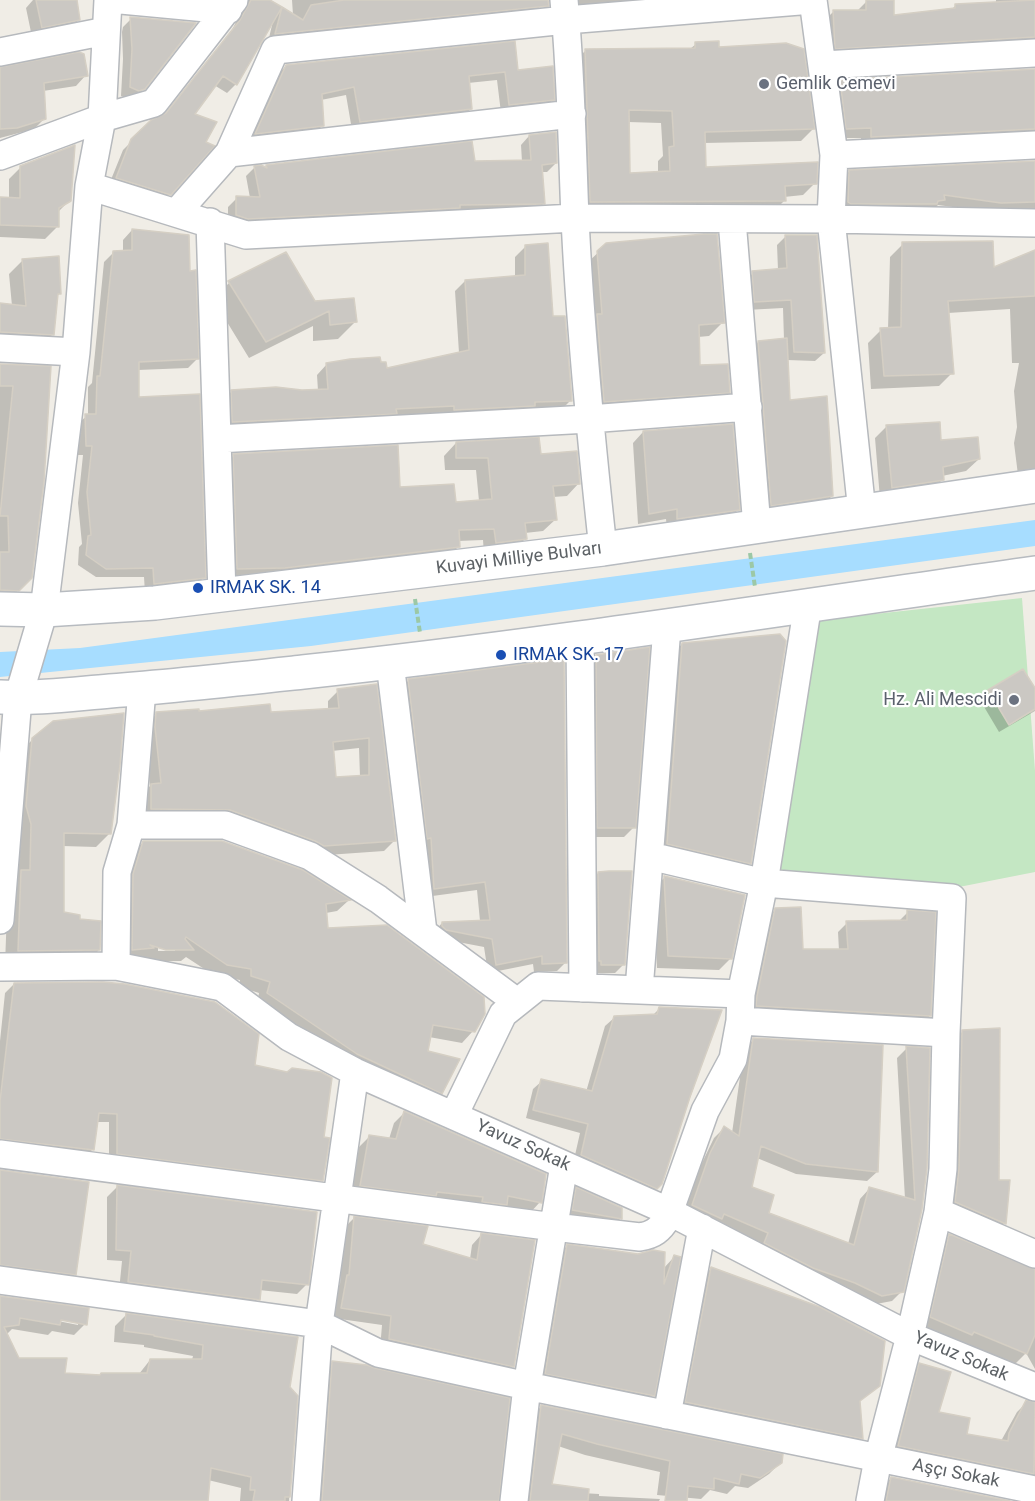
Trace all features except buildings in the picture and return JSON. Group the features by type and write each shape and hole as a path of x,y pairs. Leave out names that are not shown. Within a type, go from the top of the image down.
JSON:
{"main road":[{"name":"Kuvayi Milliye Bulvarı","path":"0,609 44,610 155,603 603,549 754,542 862,512 1035,486"},
{"path":"9,697 142,689 390,663 666,627 808,604 1035,573"}],"street":[{"path":"0,920 9,697 30,656 44,610 76,351 89,186 102,118 108,0"},
{"path":"121,0 231,5"},
{"path":"177,212 229,153 275,50 565,10 812,0 834,155 831,219 862,512"},
{"path":"0,156 102,118 154,103 231,5"},
{"path":"565,10 572,114 575,218 589,419 603,549"},
{"path":"0,52 106,31"},
{"path":"823,65 1035,53"},
{"path":"229,153 572,114"},
{"path":"834,155 1035,145"},
{"path":"89,186 246,235 575,218 1035,223"},
{"path":"732,220 748,407 754,542"},
{"path":"210,222 222,594"},
{"path":"0,348 76,351"},
{"path":"217,439 589,419 748,407"},
{"path":"0,1154 554,1227 640,1237 650,1236 663,1225 705,1111 733,1059 740,1021 741,994 764,883 808,604"},
{"path":"639,990 666,627"},
{"path":"580,637 583,988"},
{"path":"390,663 423,932"},
{"path":"116,966 117,872 131,825 142,689"},
{"path":"131,825 225,825 310,856 378,899 517,1002"},
{"path":"650,856 764,883 952,898 943,1169 938,1212 910,1336 878,1459 870,1501"},
{"name":"Yavuz Sokak","path":"0,967 116,966 222,987 289,1037 355,1072 668,1211 910,1336 1035,1388"},
{"path":"454,1115 503,1014 538,986 741,994"},
{"path":"740,1021 946,1033"},
{"path":"306,1501 319,1324 355,1072"},
{"path":"514,1501 527,1386 564,1165"},
{"path":"938,1212 1035,1254"},
{"path":"667,1415 702,1228"},
{"name":"Aşçı Sokak","path":"0,1280 319,1324 378,1353 527,1386 1035,1490"}],"path":[{"path":"754,542 754,582"},
{"path":"416,600 420,628"}],"green space":[{"path":"1022,598 1035,771 1035,872 959,887 778,875 820,620"}],"water":[{"path":"1035,520 1035,546 311,646 0,677 0,652 80,648"}],"place":[{"name":"Gemlik Cemevi","path":"764,84"},
{"name":"IRMAK SK. 14","path":"198,588"},
{"name":"IRMAK SK. 17","path":"501,655"},
{"name":"Hz. Ali Mescidi","path":"1014,700"}]}
